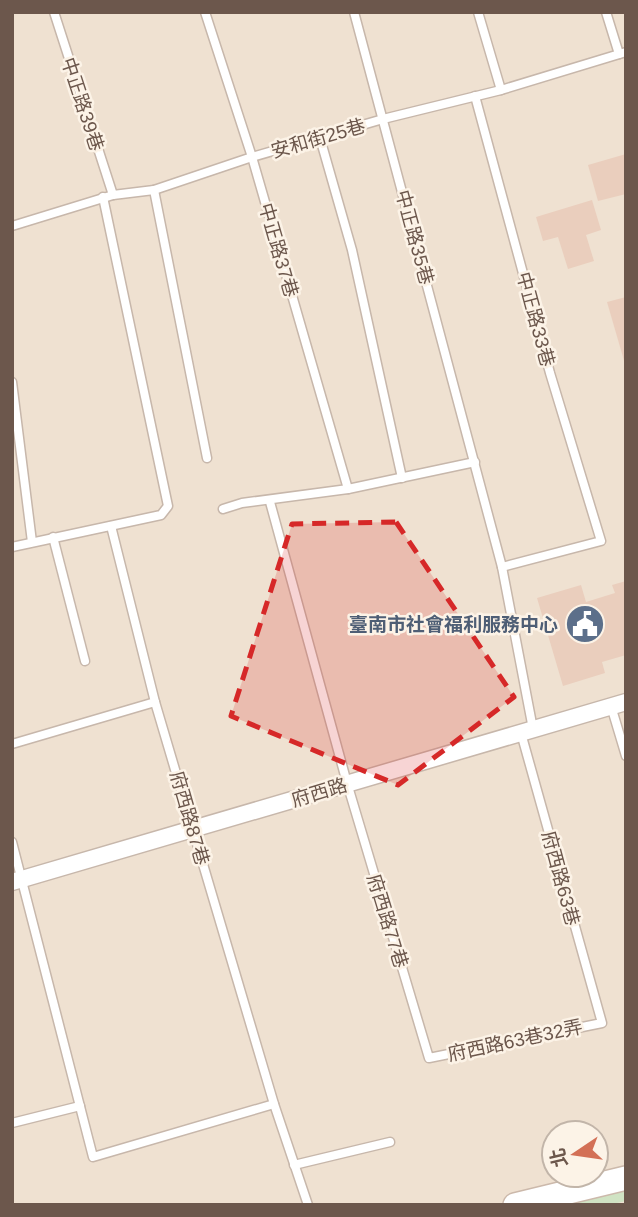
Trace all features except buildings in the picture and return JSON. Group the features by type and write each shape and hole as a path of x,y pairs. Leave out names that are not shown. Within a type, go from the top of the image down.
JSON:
{"street":[{"name":"府西路","path":"17,880 618,704"},
{"path":"514,1205 626,1178"}],"lane":[{"name":"中正路39巷","path":"54,12 108,196 168,506 162,515 111,526"},
{"name":"中正路37巷","path":"205,12 251,157 348,489"},
{"name":"中正路35巷","path":"354,12 502,567 527,731"},
{"path":"478,12 501,90"},
{"path":"606,12 623,53"},
{"name":"安和街25巷","path":"12,226 108,196 154,190 251,157 383,119 501,90 623,53"},
{"name":"中正路33巷","path":"475,96 550,373 601,541 502,567"},
{"path":"320,138 352,250 402,478"},
{"path":"154,190 207,458"},
{"path":"12,382 32,542"},
{"path":"223,509 242,503 270,502 348,489 475,462"},
{"name":"府西路77巷","path":"270,502 347,783 429,1058"},
{"path":"12,547 111,526"},
{"name":"府西路87巷","path":"111,526 155,702 274,1104 308,1205"},
{"path":"52,537 85,661"},
{"path":"12,744 155,702"},
{"path":"618,704 626,756"},
{"name":"府西路63巷","path":"527,731 602,1023"},
{"path":"12,842 17,880 93,1157 274,1104"},
{"name":"府西路63巷32弄","path":"429,1058 602,1023"},
{"path":"12,1123 80,1106"},
{"path":"294,1165 390,1142"}],"highlighted area":[{"path":"396,522 514,697 398,785 231,716 292,524"}],"shaded area":[{"path":"12,12 626,12 626,1205 12,1205"}],"green space":[{"path":"626,1188 626,1201 608,1205 555,1205"}],"place":[{"name":"臺南市社會福利服務中心","path":"585,624"}]}
